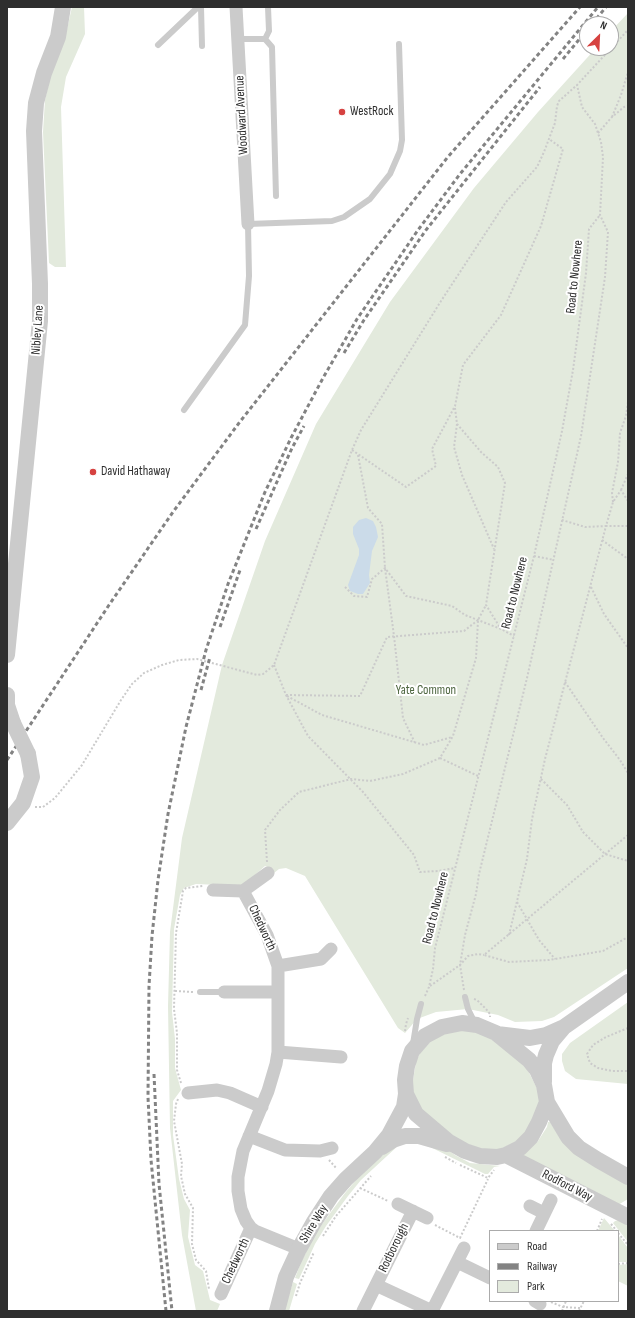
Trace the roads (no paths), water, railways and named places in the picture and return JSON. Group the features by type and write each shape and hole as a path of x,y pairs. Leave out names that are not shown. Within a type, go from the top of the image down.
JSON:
{"street":[{"name":"Nibley Lane","path":"7,655 40,321 34,131 36,102 44,73 58,36 63,7"},
{"name":"Woodward Avenue","path":"236,7 248,224"},
{"path":"7,695 8,705 14,723 28,754 32,777 23,803 7,823"},
{"name":"Chedworth","path":"213,890 243,891 268,873"},
{"name":"Chedworth","path":"243,891 267,935 278,966 278,1052 276,1064 262,1107 249,1136 240,1162 238,1191 241,1210 251,1228 299,1249"},
{"name":"Chedworth","path":"278,966 321,959 331,950"},
{"path":"547,1102 531,1137 520,1148 506,1155 497,1157 480,1156 465,1151 449,1142 416,1114 406,1094 405,1080 407,1066 412,1051 425,1036 442,1026 462,1023 530,1038 546,1035 564,1027 628,982"},
{"path":"224,992 277,992"},
{"path":"564,1027 552,1041 544,1063 544,1085 547,1102 561,1128 579,1148 628,1177"},
{"path":"487,1029 529,1060 537,1070 544,1085"},
{"path":"278,1052 341,1057"},
{"path":"183,1091 217,1090 262,1107"},
{"name":"Shire Way","path":"277,1311 286,1277 299,1249 318,1215 331,1196 346,1179 375,1152 389,1136 404,1107 406,1094"},
{"path":"249,1136 285,1150 326,1150"},
{"name":"Shire Way","path":"375,1152 393,1140 405,1136 419,1136 434,1139 458,1147"},
{"name":"Rodford Way","path":"506,1155 628,1217"},
{"path":"536,1230 551,1200"},
{"name":"Rodborough","path":"398,1204 431,1222"},
{"path":"530,1206 544,1213"},
{"name":"Rodborough","path":"363,1311 413,1211"},
{"name":"Chedworth","path":"221,1294 251,1228"},
{"name":"Rodborough","path":"376,1285 432,1311 464,1248"},
{"path":"457,1262 489,1278"}],"lane":[{"path":"158,45 199,7"},
{"path":"199,7 202,46"},
{"path":"265,39 269,31 268,7"},
{"path":"237,39 265,39 272,47 276,196"},
{"path":"184,410 245,325 249,276 248,224 332,221 344,217 370,199 390,174 400,152 402,140 399,44"},
{"path":"200,992 224,992"},
{"path":"464,997 468,1009 487,1029"},
{"path":"412,1051 421,1004"}],"water":[{"path":"366,518 373,521 378,537 372,551 369,575 370,583 363,594 358,594 350,591 348,585 359,555 359,549 353,534 353,527 359,520"}],"railway":[{"path":"7,760 109,605 173,512 239,423 447,158 580,7"},
{"path":"166,1311 151,1160 148,1097 149,986 152,936 158,880 168,814 186,727 206,650 228,584 265,492 291,438 357,319 418,230 460,174 598,7"},
{"path":"599,16 606,7"},
{"path":"563,59 579,40"},
{"path":"344,353 364,320 426,230 540,87"},
{"path":"256,529 292,448 304,426"},
{"path":"220,627 240,570"},
{"path":"201,690 210,657"},
{"path":"154,1074 159,1184 172,1311"}],"place":[{"name":"WestRock","path":"342,112"},
{"name":"David Hathaway","path":"93,472"}],"park label":[{"name":"Yate Common","path":"426,691"}]}
